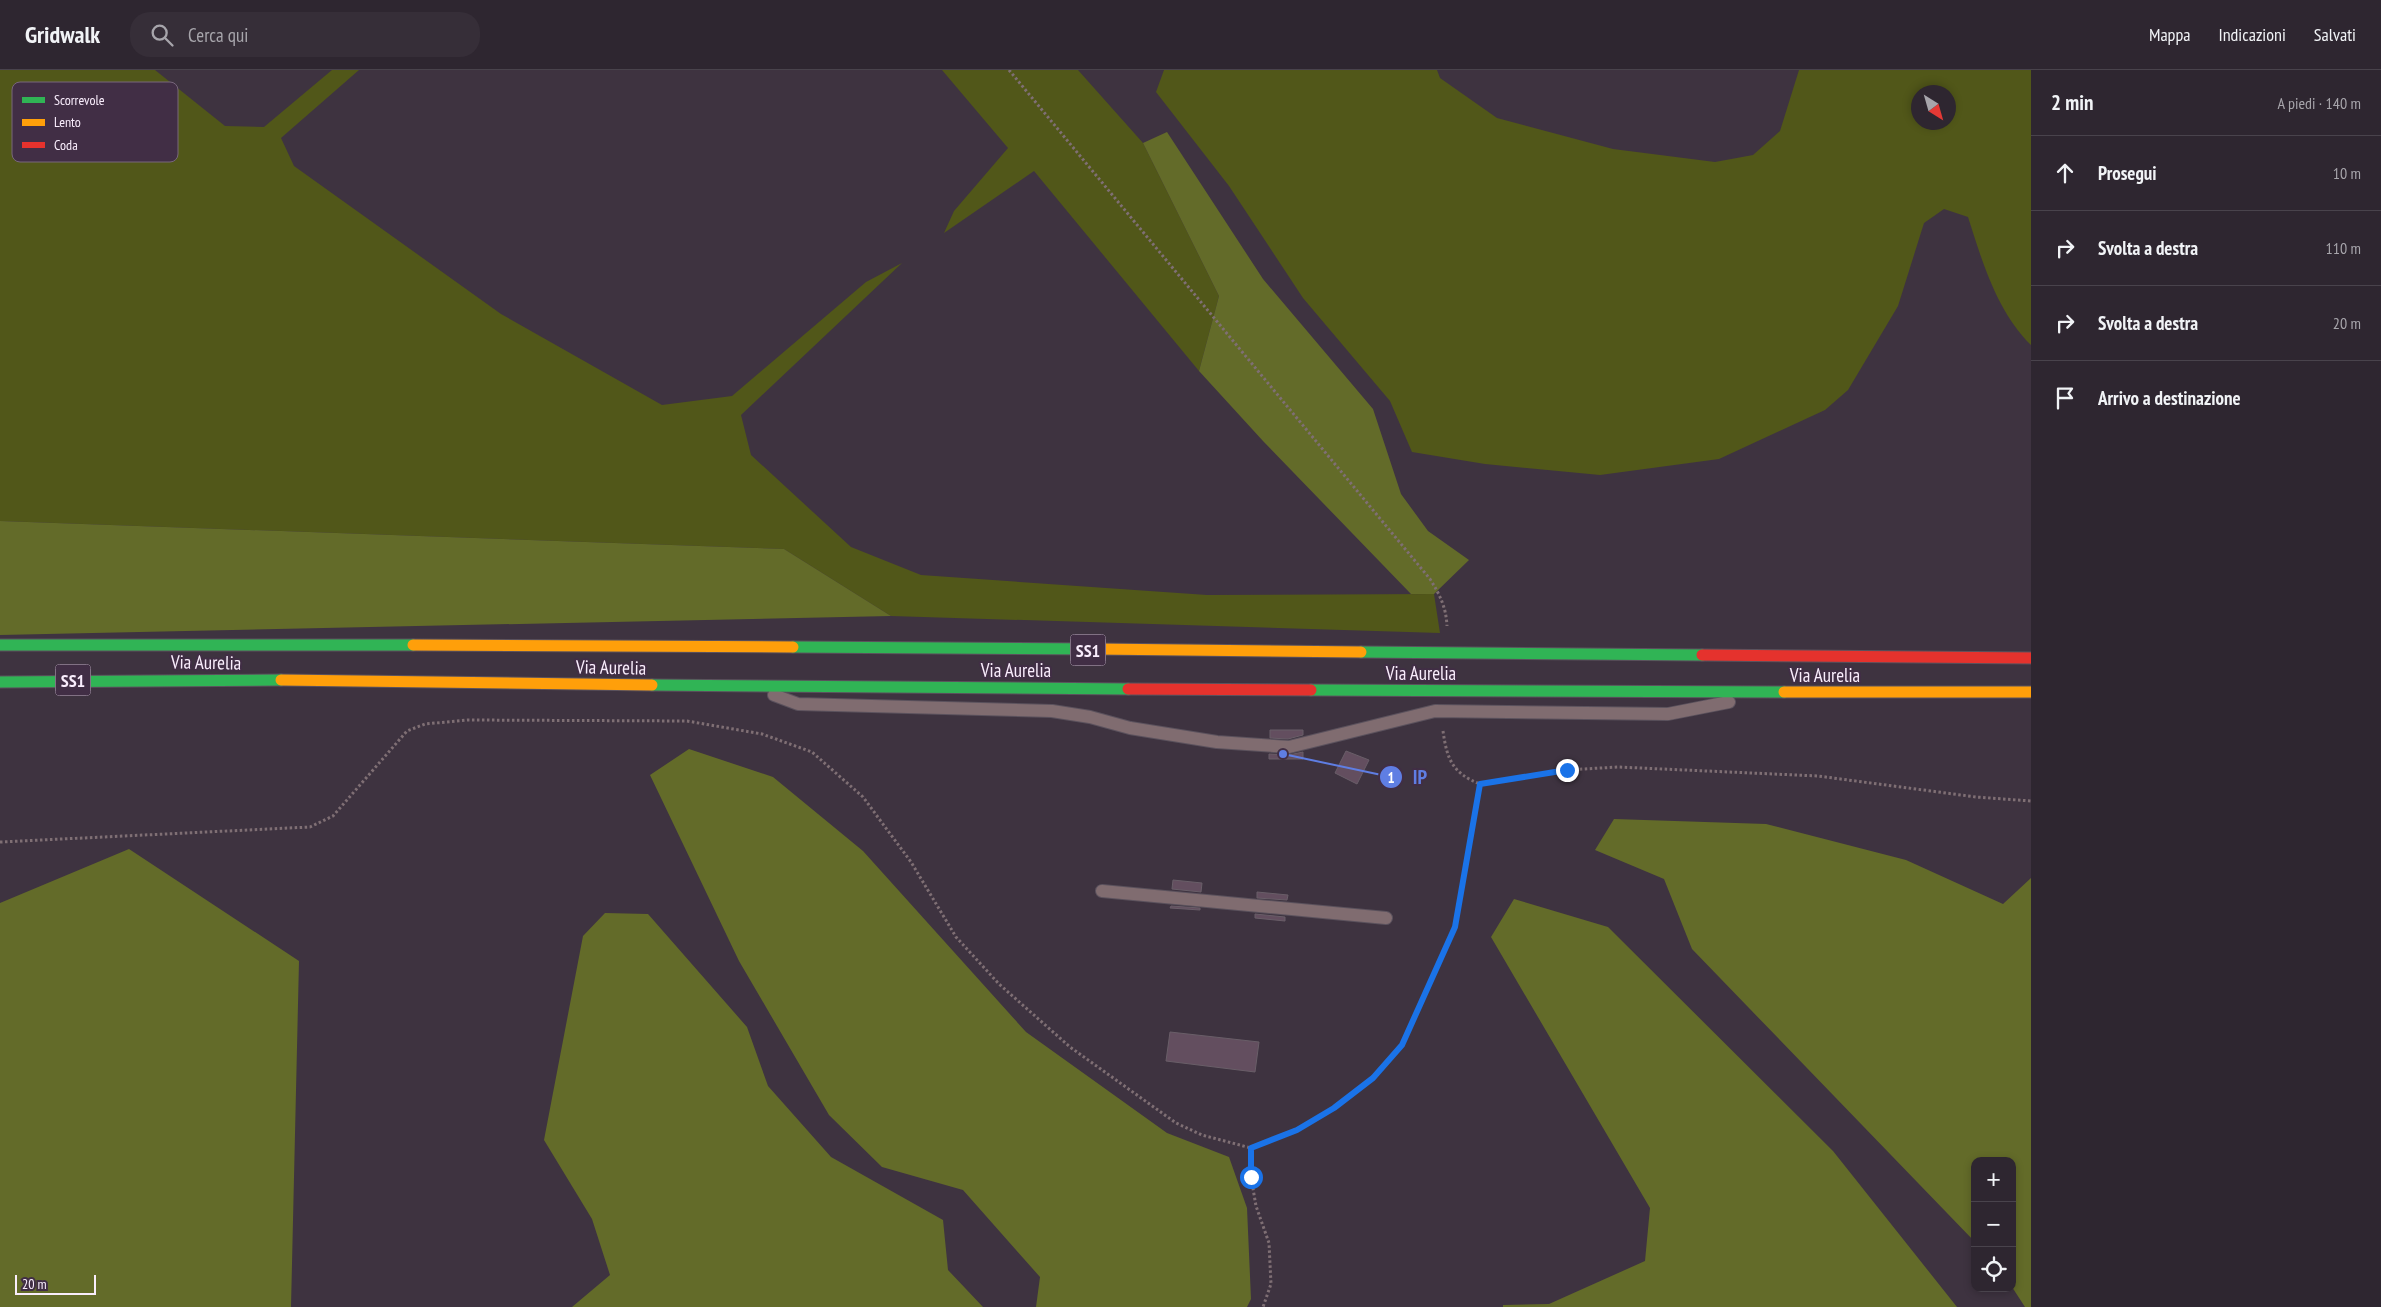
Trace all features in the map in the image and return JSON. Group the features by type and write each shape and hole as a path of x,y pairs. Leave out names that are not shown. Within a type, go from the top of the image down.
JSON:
{"highway":[{"name":"Via Aurelia","path":"0,645 738,646 1618,656 2031,658"},
{"name":"Via Aurelia","path":"0,682 146,679 751,686 2031,692"}],"lane":[{"path":"751,686 798,704 1052,711 1090,717 1130,728 1207,741 1288,747 1435,711 1668,714 1783,692"},
{"path":"1102,891 1386,918"}],"path":[{"path":"1009,70 1430,579 1444,603 1447,628"},
{"path":"0,842 310,827 333,816 407,731 425,724 468,720 688,722 762,734 812,752 862,797 911,862 956,937 999,984 1070,1047 1176,1123 1202,1135 1251,1148 1297,1130 1334,1108 1373,1078 1402,1045 1455,927 1480,784"},
{"path":"1443,731 1447,756 1467,779 1480,784 1567,770 1618,767 1818,776 1976,797 2031,802"},
{"path":"1251,1148 1251,1177 1256,1206 1269,1243 1271,1284 1263,1307"}],"green space":[{"path":"0,70 155,70 170,82 12,82 12,162 178,162 178,88 225,126 264,127 332,70 359,70 281,138 294,166 501,314 662,405 732,396 866,282 902,263 741,415 751,455 851,547 921,575 1207,595 1434,594 1440,633 891,616 784,549 0,521"},
{"path":"942,70 1078,70 1143,143 1219,296 1199,371 1034,171 944,233 954,211 1008,148"},
{"path":"1164,70 1437,70 1440,78 1497,118 1613,149 1715,162 1753,155 1780,131 1799,70 2031,70 2031,345 2019,332 2000,302 1985,268 1968,217 1944,209 1924,223 1898,306 1848,390 1825,410 1719,459 1600,475 1485,464 1412,452 1390,401 1303,298 1229,186 1156,92"},
{"path":"1167,132 1263,279 1373,409 1401,494 1428,531 1469,560 1434,594 1411,594 1263,441 1199,371 1219,296 1143,143"},
{"path":"0,521 784,549 891,616 0,635"},
{"path":"689,749 773,777 863,851 1026,1032 1167,1133 1229,1157 1247,1208 1251,1299 1247,1307 1036,1307 1040,1277 963,1190 882,1167 829,1115 739,961 650,775"},
{"path":"1614,819 1766,824 1906,860 2003,904 2031,878 2031,1307 2025,1307 2015,1292 2016,1157 1971,1157 1971,1238 1692,949 1664,879 1595,850"},
{"path":"129,849 299,961 291,1307 0,1307 0,903"},
{"path":"1514,899 1608,927 1833,1151 1957,1307 1503,1307 1503,1305 1549,1304 1645,1261 1650,1208 1491,937"},
{"path":"605,913 648,914 747,1027 768,1086 831,1157 943,1220 948,1270 983,1307 572,1307 610,1275 592,1219 544,1140 583,936"}],"building":[{"path":"1270,730 1303,730 1303,735 1288,739 1270,738"},
{"path":"1346,751 1369,760 1357,784 1335,773"},
{"path":"1303,752 1303,759 1269,759 1269,754 1289,755"},
{"path":"1173,880 1202,883 1201,892 1172,889"},
{"path":"1257,892 1288,895 1287,900 1257,898"},
{"path":"1171,906 1200,908 1200,910 1170,908"},
{"path":"1255,914 1285,917 1285,921 1255,918"},
{"path":"1170,1032 1259,1042 1255,1072 1166,1061"}],"traffic: fast":[{"path":"0,645 413,645"},
{"path":"793,647 1096,649"},
{"path":"1361,652 1702,655"},
{"path":"0,682 281,680"},
{"path":"652,685 1128,689"},
{"path":"1311,690 1784,692"}],"traffic: slow":[{"path":"413,645 793,647"},
{"path":"1096,649 1361,652"},
{"path":"281,680 652,685"},
{"path":"1784,692 2031,692"}],"traffic: jam":[{"path":"1702,655 2031,658"},
{"path":"1128,689 1311,690"}],"place":[{"name":"IP","path":"1283,754"}],"route":[{"path":"1251,1177 1251,1148 1297,1130 1334,1108 1373,1078 1402,1045 1455,927 1480,784 1567,770"}]}
